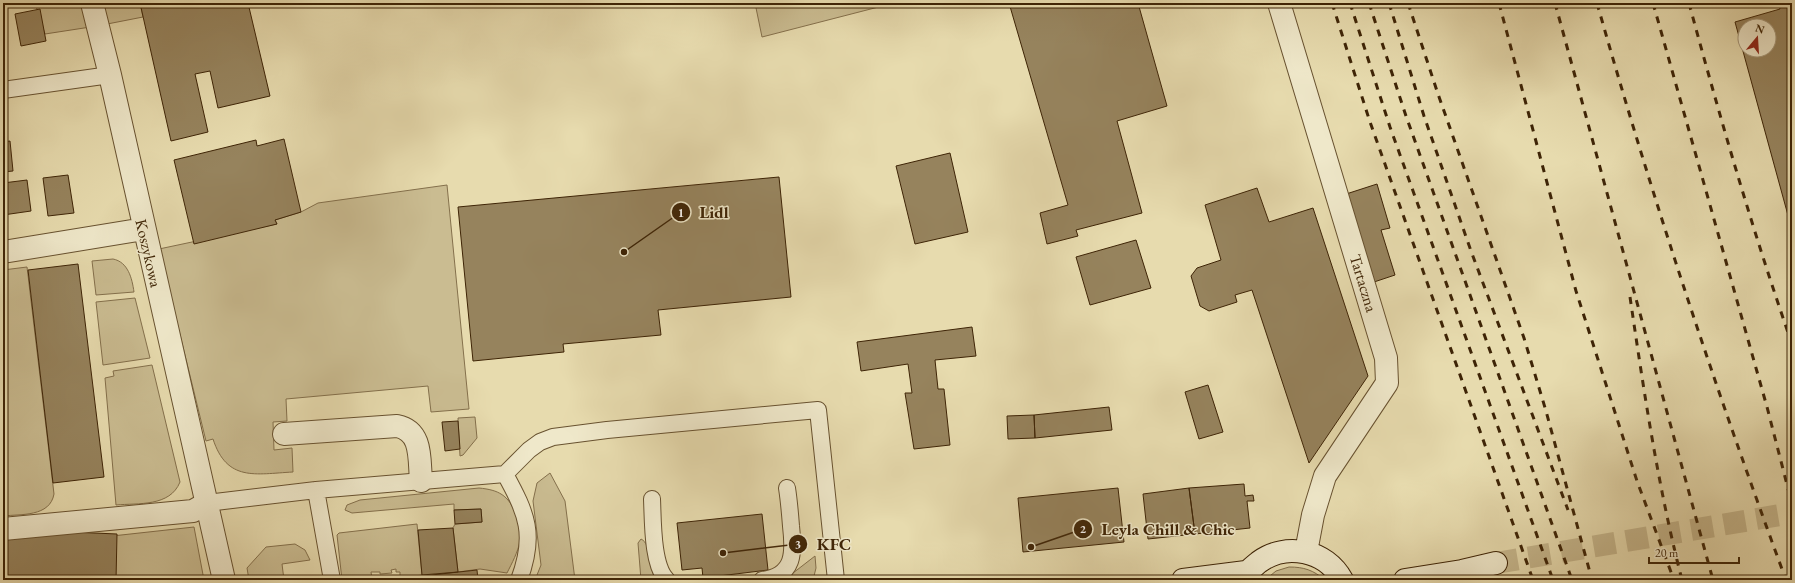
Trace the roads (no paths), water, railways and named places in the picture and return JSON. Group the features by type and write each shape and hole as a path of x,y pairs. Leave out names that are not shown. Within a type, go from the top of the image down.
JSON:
{"street":[{"name":"Koszykowa","path":"92,3 110,75 224,580"},
{"name":"Tartaczna","path":"1279,3 1386,358 1387,383 1325,476 1313,515 1306,552"},
{"path":"3,252 144,229"},
{"path":"284,434 397,426 404,427 414,435 418,444 421,481"},
{"path":"3,529 193,510 207,503"},
{"path":"1184,580 1245,576 1265,558 1278,552 1293,550 1306,552 1319,557 1330,565 1342,580"},
{"path":"1405,580 1496,564"}],"lane":[{"path":"3,90 110,75"},
{"path":"207,503 316,490 505,474 540,442 553,437 607,430 818,410 836,580"},
{"path":"505,474 519,502 528,525 528,554 519,580"},
{"path":"762,580 778,575 787,568 793,555 787,488"},
{"path":"316,490 332,580"},
{"path":"652,500 658,562 662,576 667,580"}],"tunnel":[{"path":"1496,563 1792,513"}],"railway":[{"path":"1332,3 1370,122 1533,580"},
{"path":"1350,3 1390,127 1553,580"},
{"path":"1369,3 1406,116 1572,580"},
{"path":"1389,3 1424,116 1471,251 1568,510"},
{"path":"1408,3 1438,94 1524,338 1546,411 1592,580"},
{"path":"1499,3 1576,291 1637,481 1674,580"},
{"path":"1555,3 1713,580"},
{"path":"1597,3 1640,149 1686,293 1786,580"},
{"path":"1653,3 1767,407 1792,504"},
{"path":"1689,3 1738,175 1792,344"},
{"path":"1630,297 1646,404 1659,475 1673,545 1682,580"}],"place":[{"name":"Lidl","path":"624,252"},
{"name":"Leyla Chill & Chic","path":"1031,547"},
{"name":"KFC","path":"723,553"}]}
